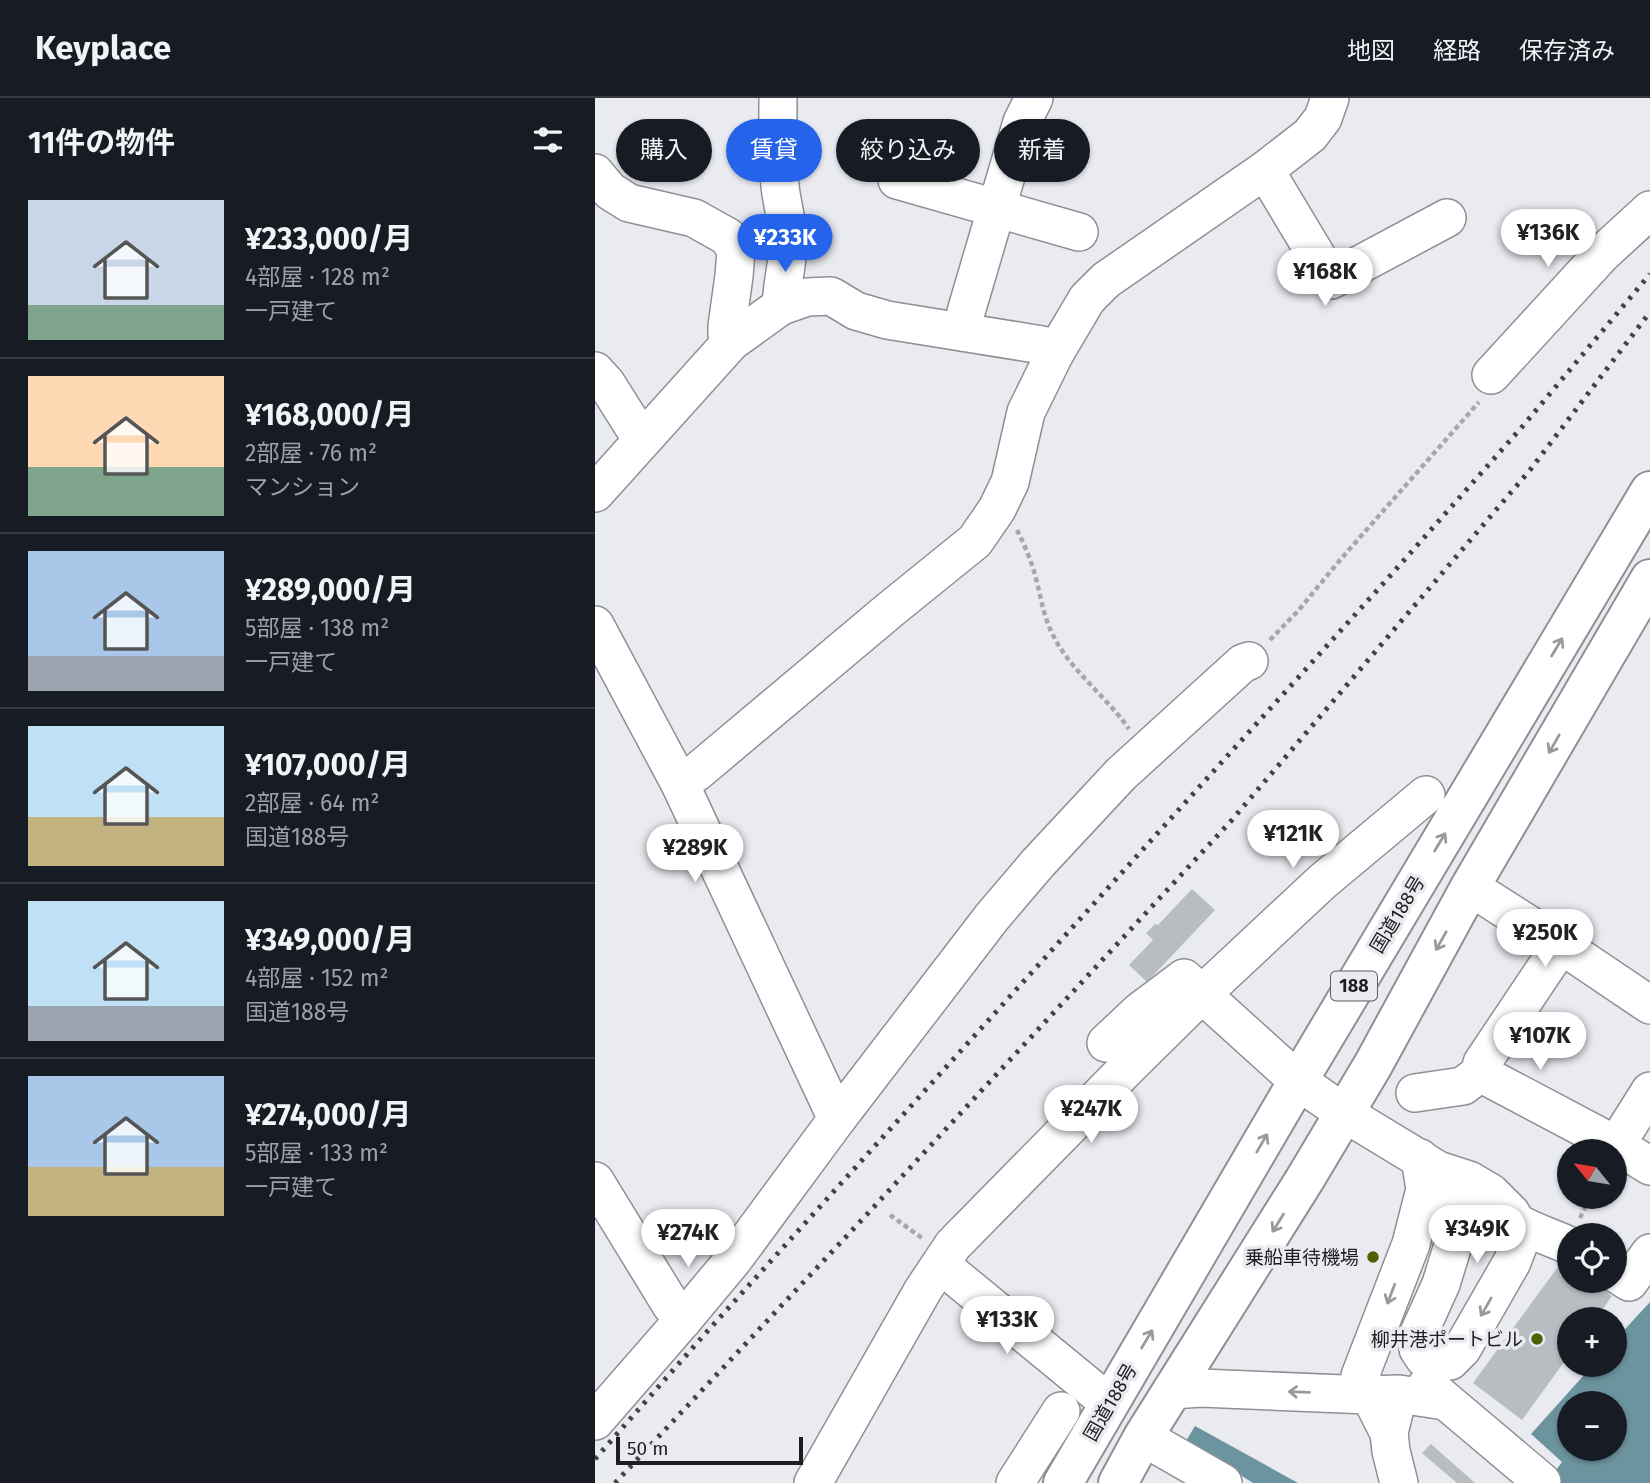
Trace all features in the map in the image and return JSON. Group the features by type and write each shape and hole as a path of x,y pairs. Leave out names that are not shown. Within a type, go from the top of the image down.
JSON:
{"highway":[{"name":"国道188号","path":"1063,1483 1297,1081 1650,491"},
{"name":"188","path":"1118,1483 1143,1437 1305,1179 1373,1065 1470,887 1650,579"}],"street":[{"path":"778,98 777,159 788,245 781,306"},
{"path":"963,332 966,312 1022,122 1034,98"},
{"path":"680,784 975,541 997,509 1010,482 1026,412 1055,353 1087,299 1106,280 1265,170 1310,135 1323,118 1330,98"},
{"path":"1265,170 1331,280 1447,218"},
{"path":"595,173 610,191 629,203 694,218 728,237 736,251 727,326 727,335 731,342"},
{"path":"904,182 1079,232"},
{"path":"1491,374 1602,254 1650,210"},
{"path":"595,494 731,342 781,306 807,297 831,296 856,311 887,320 1042,345 1055,353"},
{"path":"595,371 606,383 642,440"},
{"path":"595,625 680,784 837,1119"},
{"path":"595,1421 733,1260 992,917 1038,863 1121,774 1243,663 1249,661"},
{"path":"813,1483 923,1290 953,1245 1202,994 1324,881 1426,795"},
{"path":"1470,887 1650,1005"},
{"path":"1415,1093 1463,1086 1480,1073 1482,1063 1561,945"},
{"path":"1107,1043 1140,1011 1184,978 1297,1081 1429,1164 1469,1180 1491,1193 1511,1213 1520,1241 1512,1262 1462,1349 1450,1361 1435,1362 1425,1357 1390,1376 1173,1390"},
{"path":"1480,1073 1606,1139"},
{"path":"1619,1139 1650,1091"},
{"path":"1627,1151 1650,1166"},
{"path":"1390,1376 1417,1335 1441,1284 1458,1229 1458,1213 1453,1198 1429,1164"},
{"path":"1399,1483 1389,1433 1390,1376 1411,1244 1429,1164"},
{"path":"595,1181 671,1305 683,1320"},
{"path":"1516,1222 1534,1233 1557,1240"},
{"path":"1631,1284 1650,1253"},
{"path":"941,1265 1109,1403"},
{"path":"1390,1376 1445,1401 1542,1482"},
{"path":"1015,1483 1061,1411"},
{"path":"1143,1437 1223,1483"}],"path":[{"path":"1249,661 1298,611 1484,396 1493,382 1491,374"},
{"path":"997,509 1007,516 1018,531 1035,574 1044,615 1066,658 1116,711 1146,752"}],"water":[{"path":"1650,1302 1650,1483 1521,1483 1554,1473 1561,1461 1627,1461 1627,1391 1570,1391 1582,1377 1627,1377 1627,1327"},
{"path":"1557,1405 1557,1457 1531,1434"},
{"path":"1195,1426 1298,1483 1253,1483 1186,1441"}],"building":[{"path":"1192,889 1215,910 1147,982 1129,965 1153,940 1146,933 1155,924 1158,925"},
{"name":"柳井港ポートビル","path":"1557,1268 1557,1293 1608,1293 1612,1296 1604,1307 1557,1307 1557,1372 1522,1420 1473,1383"},
{"path":"1431,1444 1475,1483 1457,1483 1422,1453"}],"railway":[{"path":"595,1459 1390,576 1522,427 1650,274"},
{"path":"615,1483 1231,821 1530,470 1650,312"}],"place":[{"name":"乗船車待機場","path":"1373,1257"},
{"name":"柳井港ポートビル","path":"1537,1339"}]}
